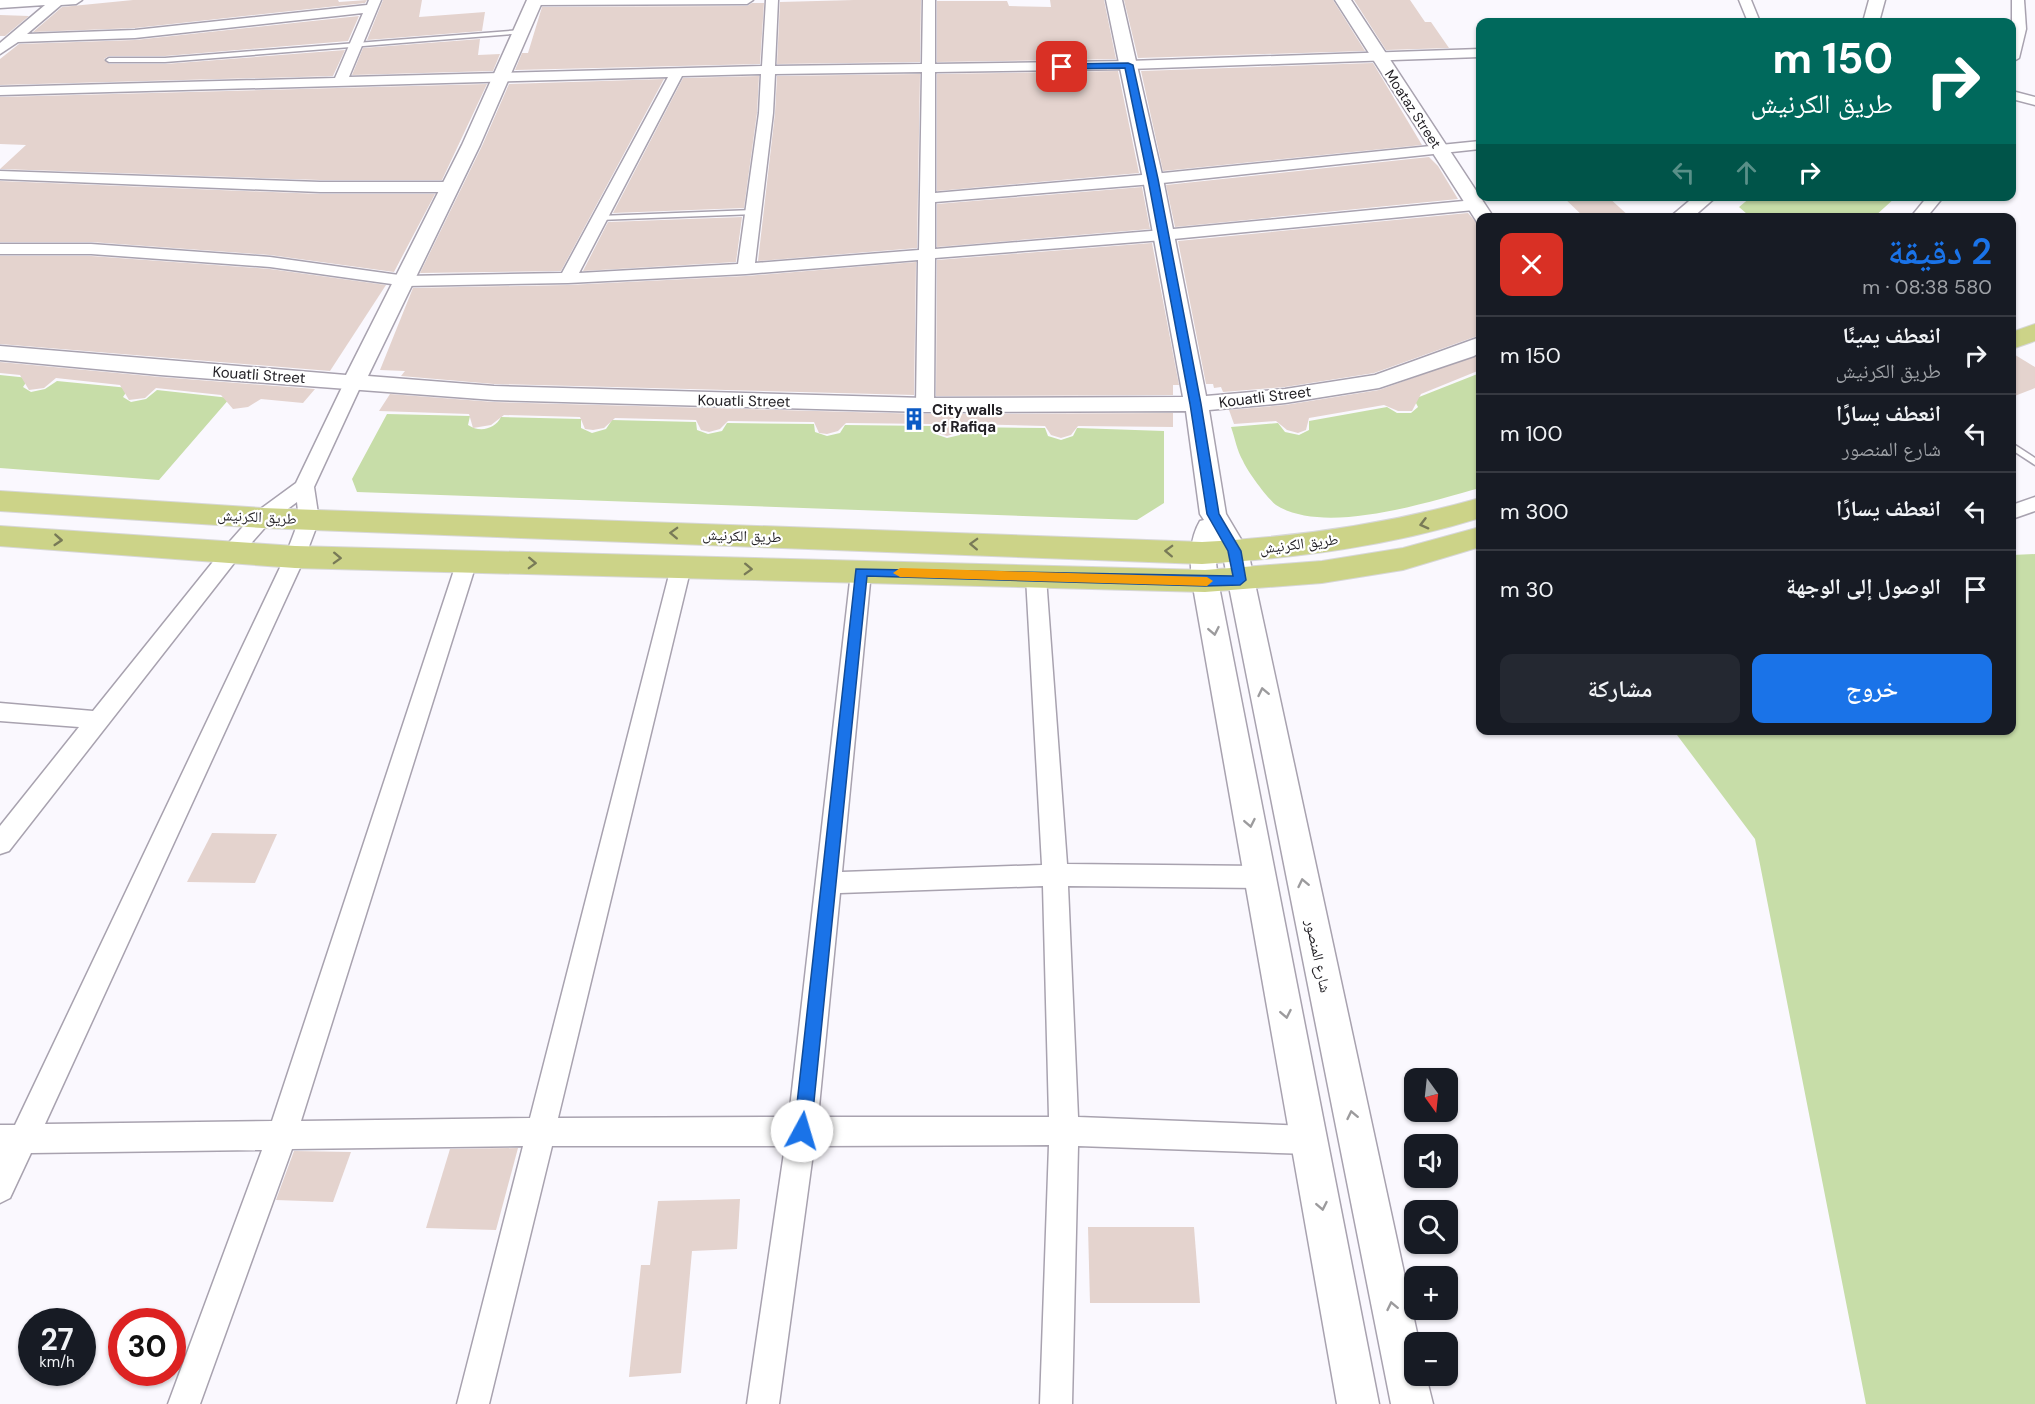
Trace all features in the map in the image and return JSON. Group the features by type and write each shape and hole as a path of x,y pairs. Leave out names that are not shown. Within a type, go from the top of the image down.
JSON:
{"main road":[{"path":"2016,315 2035,308"},
{"path":"2016,339 2035,332"},
{"name":"طريق الكرنيش","path":"0,501 262,518 1204,567"},
{"name":"طريق الكرنيش","path":"1237,566 1390,533 1476,509"},
{"name":"طريق الكرنيش","path":"0,536 296,557 1036,577 1237,566 1322,572 1403,559 1476,538"}],"street":[{"path":"0,4 76,0"},
{"path":"0,844 231,553 262,518 304,487 504,77 535,0 747,0"},
{"path":"746,269 766,113 772,0"},
{"path":"925,405 929,0"},
{"name":"شارع المنصور","path":"1114,0 1153,179 1196,404 1213,514 1237,566 1412,1404"},
{"name":"Moataz Street","path":"1343,0 1479,211"},
{"path":"1745,0 1752,18"},
{"path":"1872,18 1877,0"},
{"path":"2016,44 2020,29 2018,0"},
{"path":"0,50 58,1"},
{"path":"14,38 107,36 174,30 373,4 340,83"},
{"path":"0,91 769,70 929,70 1128,65 1476,53"},
{"path":"568,278 677,73"},
{"path":"2016,96 2035,101"},
{"path":"927,198 1153,179 1476,146"},
{"path":"0,175 320,187 451,187"},
{"path":"1686,213 1701,201"},
{"path":"1922,213 1932,201"},
{"path":"0,249 91,249 270,262 405,281 568,278 746,269 1479,211"},
{"name":"Kouatli Street","path":"0,353 160,368 494,393 925,405 1196,404 1285,396 1379,381 1466,351 1476,345"},
{"path":"0,1188 11,1140 296,557 309,520 304,487"},
{"path":"2016,511 2035,504"},
{"name":"شارع المنصور","path":"1213,514 1204,567 1358,1404"},
{"path":"184,1404 282,1136 467,561"},
{"path":"473,1404 681,567"},
{"path":"763,1404 802,1131 861,572"},
{"path":"1036,577 1055,875 1064,1131 1056,1404"},
{"path":"0,712 99,720"},
{"path":"828,883 1055,875 1260,877"},
{"path":"11,1140 540,1132 802,1131 1064,1131 1309,1140"}],"lane":[{"path":"109,60 165,60 522,32"},
{"path":"599,218 753,212"},
{"path":"2016,449 2035,462"}],"green space":[{"path":"1746,201 1892,201 1878,213 1746,213 1739,207"},
{"path":"0,375 29,378 23,387 31,392 45,389 57,381 129,388 123,397 131,402 146,399 157,390 230,398 159,480 0,468"},
{"path":"1476,375 1476,489 1406,508 1377,513 1348,517 1297,514 1276,505 1253,478 1239,453 1231,427 1278,423 1285,432 1299,435 1309,430 1309,421 1387,407 1397,413 1411,413 1418,407 1414,399"},
{"path":"387,414 470,416 468,425 477,429 491,427 501,417 581,419 581,428 592,433 606,429 612,420 696,422 697,430 708,434 722,431 727,423 814,424 815,432 827,436 840,433 845,425 932,426 935,434 947,438 960,435 964,427 1045,428 1048,436 1061,440 1073,436 1077,428 1164,431 1164,503 1137,520 357,492 352,479"},
{"path":"2035,554 2035,1404 1866,1404 1755,839 1677,735 2016,735 2016,555"}],"building":[{"path":"133,0 338,0 339,2 367,0 365,3 135,28 33,32 62,7"},
{"path":"383,0 422,0 419,17 485,12 482,31 367,40"},
{"path":"921,0 920,62 777,64 780,2"},
{"path":"1050,0 1104,0 1116,59 937,62 937,1 1007,1 1009,6 1051,7"},
{"path":"1124,0 1333,0 1365,51 1138,58"},
{"path":"1354,0 1410,0 1425,22 1431,22 1449,48 1386,50"},
{"path":"752,3 764,3 760,64 515,70 522,53 528,53 542,7 747,6"},
{"path":"0,15 29,16 5,36 0,36"},
{"path":"359,16 348,41 165,56 109,56 104,59 109,64 165,64 345,50 333,76 0,85 0,59 19,44 135,40"},
{"path":"480,39 478,55 500,54 493,71 352,75 363,48"},
{"path":"1373,63 1422,145 1163,171 1141,71"},
{"path":"1118,71 1139,173 937,191 937,74"},
{"path":"920,74 917,248 758,261 777,76"},
{"path":"759,76 757,113 744,208 613,213 683,78"},
{"path":"664,79 561,271 420,273 482,146 509,84"},
{"path":"487,84 442,180 320,180 0,169 26,145 0,144 0,97"},
{"path":"1429,157 1438,166 1458,199 1175,227 1166,185"},
{"path":"0,181 320,194 435,194 394,272 270,255 91,242 0,242"},
{"path":"1142,187 1150,229 937,247 937,204"},
{"path":"1567,201 1612,201 1626,213 1580,213"},
{"path":"1468,213 1476,222 1476,336 1374,373 1285,387 1223,392 1221,387 1214,388 1213,384 1206,384 1178,241"},
{"path":"742,217 736,262 583,271 608,222"},
{"path":"1152,243 1179,385 1173,385 1173,395 936,396 937,260"},
{"path":"0,256 91,256 270,269 386,285 330,371 0,344"},
{"path":"916,262 914,395 494,384 401,376 405,371 380,370 413,288 568,285 746,276"},
{"path":"1476,355 1476,372 1421,394 1412,411 1398,411 1384,405 1309,418 1306,430 1298,433 1287,430 1276,421 1234,424 1229,410 1285,405 1379,390"},
{"path":"2016,355 2035,367 2035,388 2016,395"},
{"path":"0,362 315,389 303,403 261,399 248,407 233,409 221,395 156,388 145,398 129,400 120,385 56,378 44,388 29,390 20,375 0,373"},
{"name":"City walls of Rafiqa","path":"390,394 494,402 925,414 1173,413 1173,427 1078,426 1071,435 1061,438 1051,435 1045,426 965,424 957,433 947,436 937,433 932,424 846,423 838,431 827,434 819,433 814,422 728,421 720,429 709,432 701,430 696,420 615,418 604,428 593,430 585,429 580,417 504,415 491,425 473,428 469,414 379,411"},
{"path":"212,833 277,834 255,883 187,882"},
{"path":"518,1148 496,1230 426,1228 450,1149"},
{"path":"294,1151 351,1152 333,1202 276,1200"},
{"path":"740,1199 737,1249 692,1251 681,1373 629,1377 641,1265 650,1265 658,1201"},
{"path":"1088,1227 1194,1227 1200,1303 1090,1303"}],"slow traffic":[{"path":"900,573 1207,581"}],"place":[{"name":"City walls of Rafiqa","path":"914,419"}],"route":[{"path":"802,1131 861,572 1240,580 1235,551 1213,514 1196,404 1153,179 1128,65 1062,67"}]}
